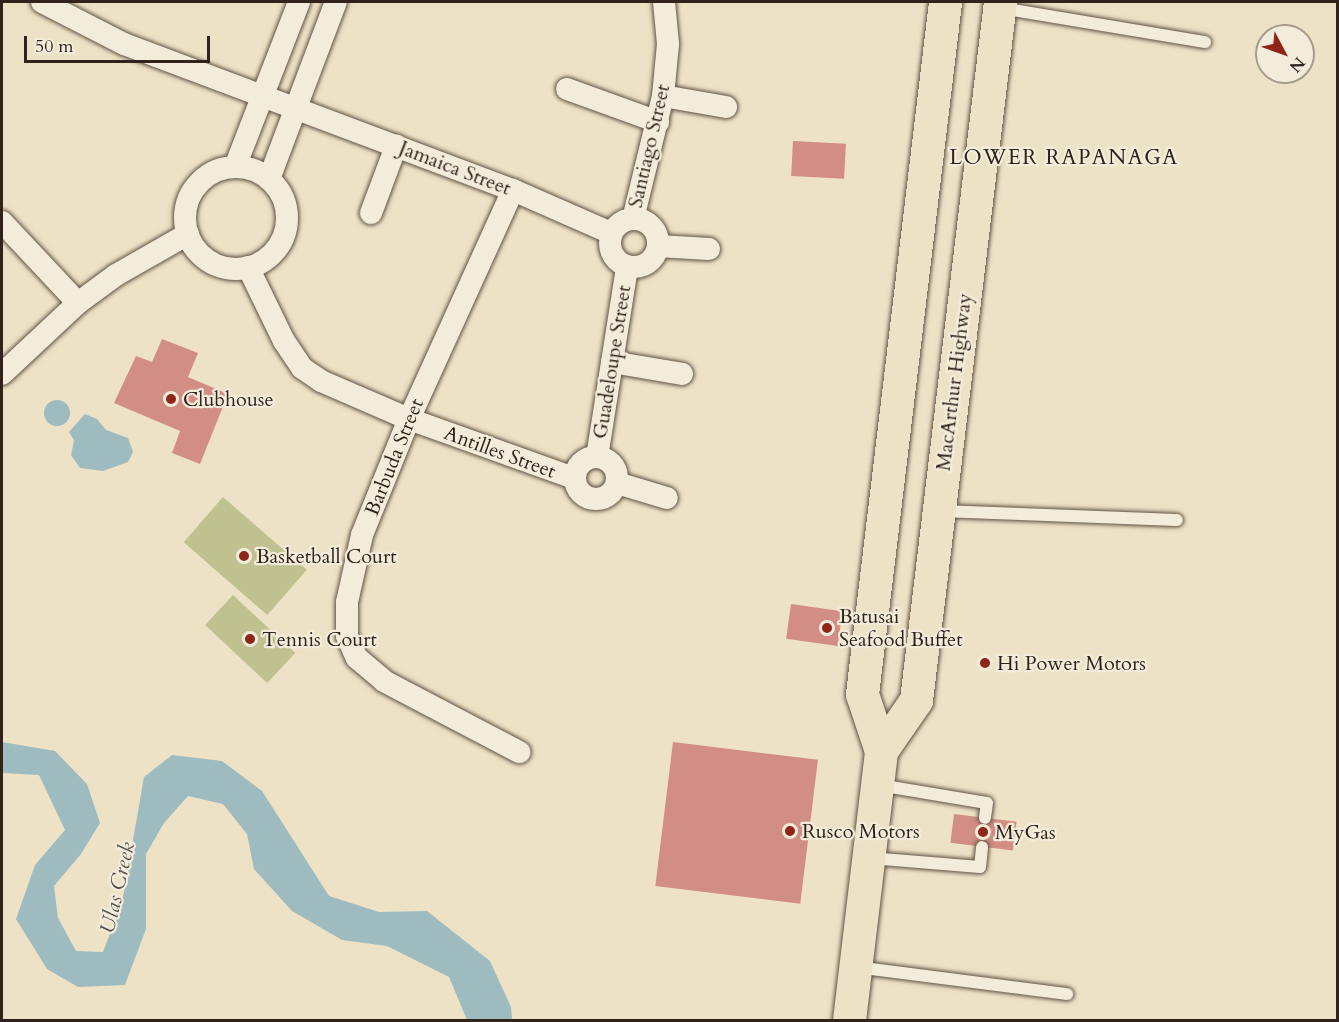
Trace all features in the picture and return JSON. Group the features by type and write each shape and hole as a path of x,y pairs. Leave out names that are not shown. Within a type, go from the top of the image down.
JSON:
{"highway":[{"name":"MacArthur Highway","path":"849,1020 881,751 862,694 945,2"},
{"name":"MacArthur Highway","path":"881,751 916,700 1000,5"}],"street":[{"name":"Jamaica Street","path":"42,2 124,44 513,190 611,233"},
{"path":"235,167 299,2"},
{"path":"269,179 336,2"},
{"name":"Santiago Street","path":"633,219 663,96 668,44 664,2"},
{"path":"567,89 658,122"},
{"path":"663,96 726,107"},
{"path":"371,213 396,146"},
{"path":"235,167 254,170 269,179 286,206 285,229 275,251 248,267 233,269 211,262 194,248 188,234 187,203 195,188 213,173 235,167"},
{"name":"Barbuda Street","path":"513,190 409,419 353,566 347,602 347,636 357,658 384,681 519,752"},
{"path":"633,219 641,219 655,230 658,246 644,266 627,267 610,250 611,233 624,220 633,219"},
{"path":"2,222 78,303"},
{"path":"2,374 78,303 116,275 188,234"},
{"path":"658,246 709,249"},
{"name":"Antilles Street","path":"248,267 284,341 302,368 342,392 409,419 574,478"},
{"name":"Guadeloupe Street","path":"597,457 627,267"},
{"path":"612,362 682,374"},
{"path":"597,457 615,468 617,483 608,495 593,500 580,493 574,478 579,465 597,457"},
{"path":"617,483 667,498"}],"lane":[{"path":"1000,5 1205,42"},
{"path":"939,510 1177,520"},
{"path":"878,785 987,803 985,818"},
{"path":"869,858 980,867 982,847"},
{"path":"855,967 1067,994"}],"green space":[{"name":"Basketball Court","path":"223,497 307,570 267,615 184,542"},
{"name":"Tennis Court","path":"233,595 295,653 267,683 205,625"}],"water":[{"path":"57,400 66,404 70,413 66,422 57,426 48,422 44,413 48,404"},
{"path":"85,414 97,419 106,430 128,438 133,452 128,462 103,471 80,468 71,455 74,440 69,432"},
{"path":"2,742 55,751 87,784 100,823 81,854 54,886 58,918 76,951 103,952 122,903 144,777 172,755 222,761 262,791 329,896 379,912 427,911 490,961 511,1007 512,1020 467,1020 449,977 387,946 342,940 292,911 254,869 247,834 223,804 188,796 164,823 146,854 146,929 125,985 78,987 47,969 16,919 35,865 65,830 39,775 2,773"}],"building":[{"path":"793,141 846,144 844,179 791,176"},
{"name":"Clubhouse","path":"162,339 198,353 188,377 228,394 200,464 172,453 180,431 114,403 136,356 152,362"},
{"path":"791,604 842,611 838,646 786,639"},
{"path":"673,742 818,760 800,904 655,886"},
{"name":"MyGas","path":"954,814 1017,822 1013,850 950,843"}],"place":[{"name":"Clubhouse","path":"171,399"},
{"name":"Basketball Court","path":"244,556"},
{"name":"Batusai Seafood Buffet","path":"827,628"},
{"name":"Tennis Court","path":"250,639"},
{"name":"Hi Power Motors","path":"985,663"},
{"name":"Rusco Motors","path":"790,831"},
{"name":"MyGas","path":"983,832"}],"district":[{"name":"LOWER RAPANAGA","path":"1064,158"}],"water label":[{"name":"Ulas Creek","path":"118,888"}]}
